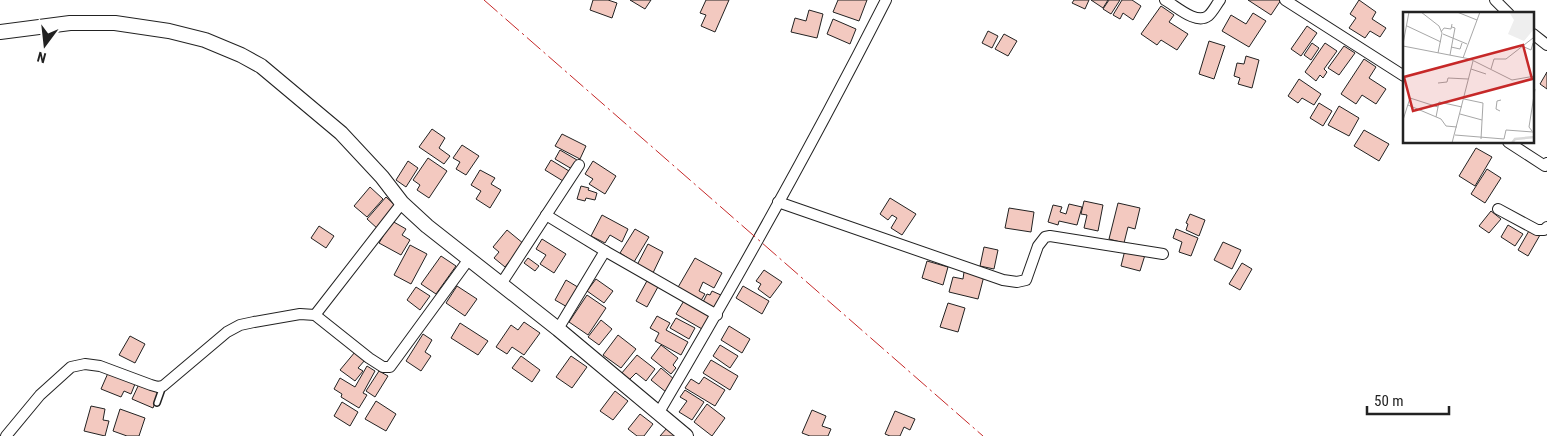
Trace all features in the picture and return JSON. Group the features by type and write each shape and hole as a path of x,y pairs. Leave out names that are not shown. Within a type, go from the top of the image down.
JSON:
{"street":[{"path":"658,414 716,315 838,94 886,0"},
{"path":"1165,0 1192,16 1201,19 1207,17 1212,12 1220,0"},
{"path":"1285,0 1403,75"},
{"path":"1495,0 1507,12"},
{"path":"0,32 70,23 115,23 169,31 205,40 261,66 329,122 382,177 402,203 427,226 558,329 686,436"},
{"path":"1534,35 1547,45"},
{"path":"1511,144 1546,166"},
{"path":"501,284 579,164"},
{"path":"778,202 1003,280 1018,282 1026,280 1040,243 1045,237 1050,236 1163,254"},
{"path":"315,315 402,203"},
{"path":"1498,209 1537,230 1544,230 1547,227"},
{"path":"546,215 716,315"},
{"path":"558,329 605,251"},
{"path":"0,428 9,433 40,395 70,367 78,365 100,366 158,387 166,384 221,336 240,325 300,314 315,315 369,358 383,367 390,367 469,259"}],"lane":[{"path":"157,403 166,384"}],"building":[{"path":"593,0 608,0 617,3 612,18 590,10"},
{"path":"630,0 651,0 645,9"},
{"path":"706,0 729,0 715,32 701,26 706,15 700,13"},
{"path":"838,0 867,0 859,21 833,12"},
{"path":"1074,0 1089,0 1085,9 1072,3"},
{"path":"1091,0 1108,0 1103,8"},
{"path":"1109,0 1120,0 1111,14 1103,9"},
{"path":"1122,0 1132,0 1141,6 1133,20 1123,13 1120,19 1113,15"},
{"path":"1248,0 1281,0 1271,15"},
{"path":"1359,0 1376,12 1372,19 1386,28 1380,37 1370,31 1365,38 1349,28 1356,18 1350,14"},
{"path":"1161,6 1174,15 1169,22 1188,34 1177,50 1161,40 1157,45 1141,34"},
{"path":"809,10 823,14 817,38 791,32 795,18 806,21"},
{"path":"1253,13 1266,21 1249,47 1222,31 1231,15 1246,24"},
{"path":"833,19 856,29 850,44 827,34"},
{"path":"1307,26 1317,33 1301,56 1291,49"},
{"path":"988,31 998,36 992,48 982,43"},
{"path":"1004,34 1017,41 1008,56 995,49"},
{"path":"1209,41 1225,46 1214,79 1199,74"},
{"path":"1312,43 1319,48 1311,60 1304,55"},
{"path":"1325,43 1337,51 1324,69 1327,72 1323,78 1320,75 1316,81 1305,72"},
{"path":"1344,46 1355,53 1339,75 1328,68"},
{"path":"1246,56 1259,60 1252,88 1238,84 1240,78 1234,76 1237,63 1244,64"},
{"path":"1364,59 1376,67 1369,78 1386,89 1376,104 1362,95 1356,104 1341,94"},
{"path":"1547,72 1547,89 1540,84"},
{"path":"1299,79 1321,94 1314,105 1302,98 1298,103 1288,96"},
{"path":"1319,103 1332,111 1323,126 1310,118"},
{"path":"1339,106 1359,118 1349,136 1328,125"},
{"path":"432,129 445,138 439,148 450,156 444,164 419,147"},
{"path":"1364,130 1389,144 1379,161 1354,146"},
{"path":"562,134 586,146 580,159 555,146"},
{"path":"462,145 479,156 466,175 456,169 460,162 453,158"},
{"path":"1476,148 1492,157 1475,186 1459,176"},
{"path":"560,150 577,160 572,169 555,159"},
{"path":"428,158 447,171 429,198 417,190 420,185 413,180"},
{"path":"551,160 569,171 563,181 545,170"},
{"path":"408,161 418,168 406,187 396,180"},
{"path":"593,161 616,176 605,194 589,184 593,179 585,174"},
{"path":"1487,169 1501,178 1485,203 1471,194"},
{"path":"480,170 495,178 491,184 501,190 490,208 476,199 481,191 471,185"},
{"path":"581,186 597,193 595,200 586,198 585,201 577,199"},
{"path":"370,187 383,199 367,217 354,206"},
{"path":"386,197 397,207 378,229 367,219"},
{"path":"890,198 916,214 902,235 891,228 897,218 892,215 888,220 880,214"},
{"path":"1084,201 1103,205 1098,231 1084,228 1087,215 1081,214"},
{"path":"1118,203 1140,208 1135,229 1128,227 1124,243 1109,239"},
{"path":"1069,204 1082,207 1077,225 1059,221 1058,225 1048,222 1053,205 1062,207 1060,212 1066,214"},
{"path":"1009,208 1034,212 1031,232 1005,228"},
{"path":"1491,211 1501,219 1489,233 1479,226"},
{"path":"1190,214 1205,220 1199,236 1186,230 1188,224 1186,223"},
{"path":"602,215 628,229 622,242 610,235 605,243 591,236"},
{"path":"392,221 406,229 402,235 410,240 401,255 379,243"},
{"path":"1508,225 1523,234 1515,246 1501,237"},
{"path":"319,226 334,236 326,248 311,238"},
{"path":"635,229 649,237 634,262 620,253"},
{"path":"1176,229 1198,238 1191,256 1179,252 1182,242 1173,238"},
{"path":"1530,229 1540,235 1528,256 1518,250"},
{"path":"507,230 524,244 505,267 494,258 499,252 493,247"},
{"path":"542,239 566,254 554,273 540,264 546,255 536,249"},
{"path":"1223,242 1241,250 1232,269 1214,260"},
{"path":"648,244 663,252 652,275 636,267"},
{"path":"410,245 427,254 411,284 394,275"},
{"path":"984,247 998,250 994,269 980,266"},
{"path":"1125,250 1145,255 1140,271 1121,266"},
{"path":"441,256 456,266 436,294 421,284"},
{"path":"528,258 539,266 535,271 524,263"},
{"path":"695,258 722,273 714,288 703,282 699,291 705,294 700,302 677,289"},
{"path":"927,261 948,267 943,285 922,278"},
{"path":"1242,263 1252,269 1240,290 1229,284"},
{"path":"764,270 782,282 770,298 758,289 761,284 756,281"},
{"path":"964,272 984,276 978,299 949,292 953,277 963,279"},
{"path":"596,279 613,291 604,303 587,291"},
{"path":"648,279 659,285 647,307 636,301"},
{"path":"566,280 581,289 569,308 555,300"},
{"path":"457,286 477,299 465,316 446,303"},
{"path":"743,286 769,301 762,314 736,298"},
{"path":"416,287 430,296 420,310 407,300"},
{"path":"712,291 723,296 717,309 703,302 707,294 710,295"},
{"path":"587,295 606,308 588,335 569,322"},
{"path":"685,299 711,314 702,329 676,314"},
{"path":"948,303 965,308 958,332 940,327"},
{"path":"657,316 670,323 666,330 688,342 681,355 655,341 659,333 650,328"},
{"path":"676,318 695,328 689,339 670,328"},
{"path":"601,320 612,329 599,345 588,337"},
{"path":"524,322 540,333 524,355 512,347 507,354 496,347 511,325 518,330"},
{"path":"460,323 488,341 478,355 451,338"},
{"path":"729,326 750,339 742,353 721,340"},
{"path":"423,334 432,340 425,352 431,356 421,371 406,361"},
{"path":"618,335 636,349 621,368 603,355"},
{"path":"130,336 145,344 135,363 119,355"},
{"path":"661,345 678,358 673,365 676,368 671,374 651,358"},
{"path":"720,345 738,356 730,368 713,356"},
{"path":"355,352 365,360 358,368 363,371 355,381 340,370"},
{"path":"637,355 655,369 646,381 636,373 629,380 621,374"},
{"path":"521,356 540,370 532,382 512,368"},
{"path":"571,356 587,367 572,388 556,377"},
{"path":"711,360 738,376 730,390 703,373"},
{"path":"367,366 375,371 363,393 367,395 359,408 341,397 342,394 334,389 340,378 355,387"},
{"path":"661,368 675,380 666,392 651,380"},
{"path":"379,371 388,376 375,397 366,391"},
{"path":"108,373 135,384 131,394 124,391 121,397 101,389"},
{"path":"704,377 725,390 715,406 685,388 691,379 699,384"},
{"path":"139,384 159,393 153,408 132,399"},
{"path":"685,390 704,402 692,420 679,412 687,401 680,397"},
{"path":"615,391 628,401 613,420 600,411"},
{"path":"376,401 396,414 386,431 365,419"},
{"path":"342,402 358,412 350,426 334,416"},
{"path":"707,404 725,418 712,436 694,422"},
{"path":"91,406 105,409 103,420 109,421 105,436 84,431"},
{"path":"120,409 145,418 139,436 127,436 113,431"},
{"path":"812,410 826,416 822,426 831,429 828,436 810,436 802,433"},
{"path":"895,411 915,419 910,430 904,427 900,436 890,436 885,434"},
{"path":"640,414 653,424 644,436 637,436 628,429"},
{"path":"667,428 677,436 660,436"}],"power":[{"path":"484,0 983,436"}]}
